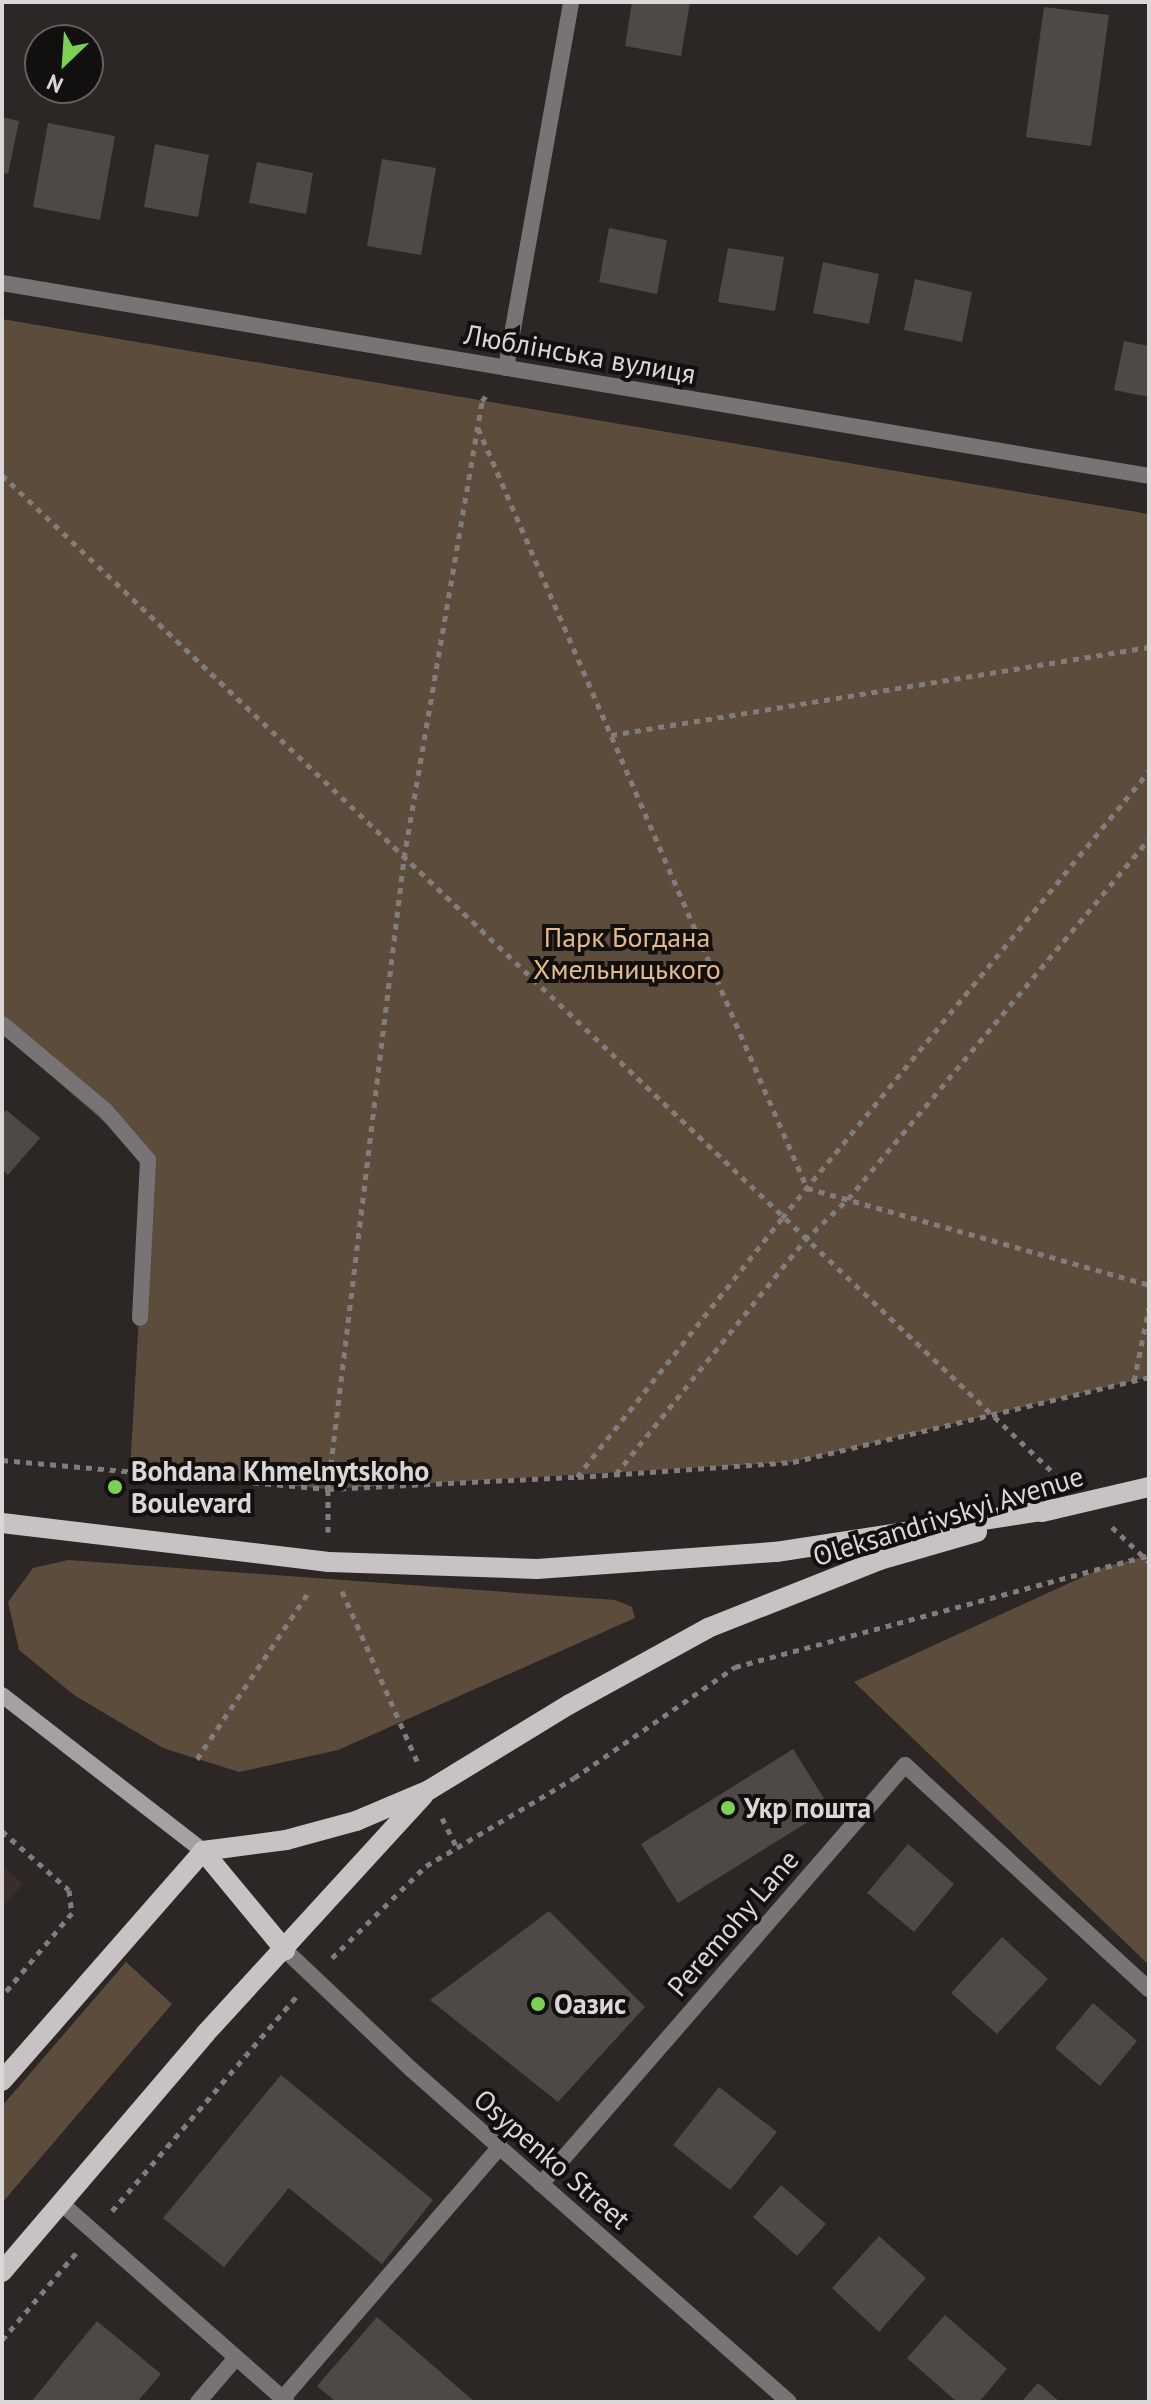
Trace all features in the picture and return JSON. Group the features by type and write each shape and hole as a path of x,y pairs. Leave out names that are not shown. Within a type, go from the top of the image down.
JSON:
{"main road":[{"name":"Oleksandrivskyi Avenue","path":"203,1851 286,1840 342,1825 429,1790 570,1704 708,1628 880,1560 1054,1509 1149,1487"},
{"path":"2,1523 329,1562 537,1569 745,1554 1054,1509"},
{"path":"2,1695 203,1851 285,1950 205,2034 2,2272"},
{"name":"Oleksandrivskyi Avenue","path":"285,1950 429,1790"},
{"path":"2,2081 203,1851"}],"street":[{"path":"506,368 571,2"},
{"name":"Люблінська вулиця","path":"2,283 1149,476"},
{"path":"2,1024 105,1110 148,1160 140,1318"},
{"name":"Peremohy Lane","path":"541,2184 905,1765 1149,1989"},
{"name":"Osypenko Street","path":"285,1950 541,2184 789,2402"},
{"path":"61,2203 285,2400 500,2147"},
{"path":"198,2402 236,2358"}],"path":[{"path":"429,1790 329,1562 328,1489 404,858 482,401 506,368"},
{"path":"478,426 807,1188"},
{"path":"2,475 805,1240 1149,1562"},
{"path":"611,735 1149,647"},
{"path":"577,1477 782,1218 1149,771"},
{"path":"616,1474 805,1240 848,1199 1149,839"},
{"path":"807,1188 1149,1285"},
{"path":"1134,1381 1149,1308"},
{"path":"2,1460 328,1489 577,1477 793,1462 1149,1377"},
{"path":"2,2340 313,1977 426,1866 574,1778 735,1667 1146,1556"},
{"path":"197,1759 329,1562"},
{"path":"2,1831 69,1890 72,1913 2,1996"}],"shaded area":[{"path":"2,1865 23,1884 2,1908"}],"green space":[{"name":"Парк Богдана Хмельницького","path":"2,319 1149,514 1149,1377 793,1462 328,1489 130,1471 148,1160 2,1033"},
{"path":"1149,1555 1149,1965 854,1682 1102,1568"},
{"path":"68,1560 615,1600 632,1607 635,1618 338,1750 239,1772 163,1748 74,1695 19,1650 8,1602 33,1568"},
{"path":"126,1962 172,2004 2,2203 2,2106"}],"building":[{"path":"632,2 690,2 681,56 625,46"},
{"path":"1044,7 1109,15 1091,146 1026,137"},
{"path":"2,117 19,121 8,174 2,173"},
{"path":"48,123 115,136 100,220 33,207"},
{"path":"155,144 209,155 198,217 144,207"},
{"path":"382,159 436,168 421,255 367,246"},
{"path":"257,162 313,173 306,214 249,203"},
{"path":"609,228 667,240 657,294 599,282"},
{"path":"728,248 784,257 775,311 718,302"},
{"path":"823,262 879,274 869,324 813,313"},
{"path":"915,279 972,292 962,342 904,330"},
{"path":"1124,341 1149,346 1149,397 1114,390"},
{"path":"6,1110 40,1138 8,1175 2,1170 2,1115"},
{"name":"Укр пошта","path":"793,1749 830,1808 678,1903 641,1844"},
{"path":"908,1844 954,1884 914,1932 867,1893"},
{"name":"Оазис","path":"549,1911 645,2007 558,2102 430,2000"},
{"path":"1002,1937 1048,1979 997,2034 951,1993"},
{"path":"1093,2003 1137,2041 1100,2086 1055,2048"},
{"path":"281,2075 433,2200 382,2264 289,2188 224,2267 163,2218"},
{"path":"719,2087 777,2132 730,2190 673,2145"},
{"path":"781,2185 826,2224 797,2256 753,2217"},
{"path":"879,2236 926,2278 879,2332 832,2288"},
{"path":"945,2315 1007,2369 979,2402 957,2402 907,2358"},
{"path":"377,2317 475,2402 336,2402 317,2386"},
{"path":"97,2321 161,2374 137,2402 31,2402"},
{"path":"1038,2383 1060,2402 1021,2402"}],"place":[{"name":"Bohdana Khmelnytskoho Boulevard","path":"115,1487"},
{"name":"Укр пошта","path":"728,1808"},
{"name":"Оазис","path":"538,2004"}]}
